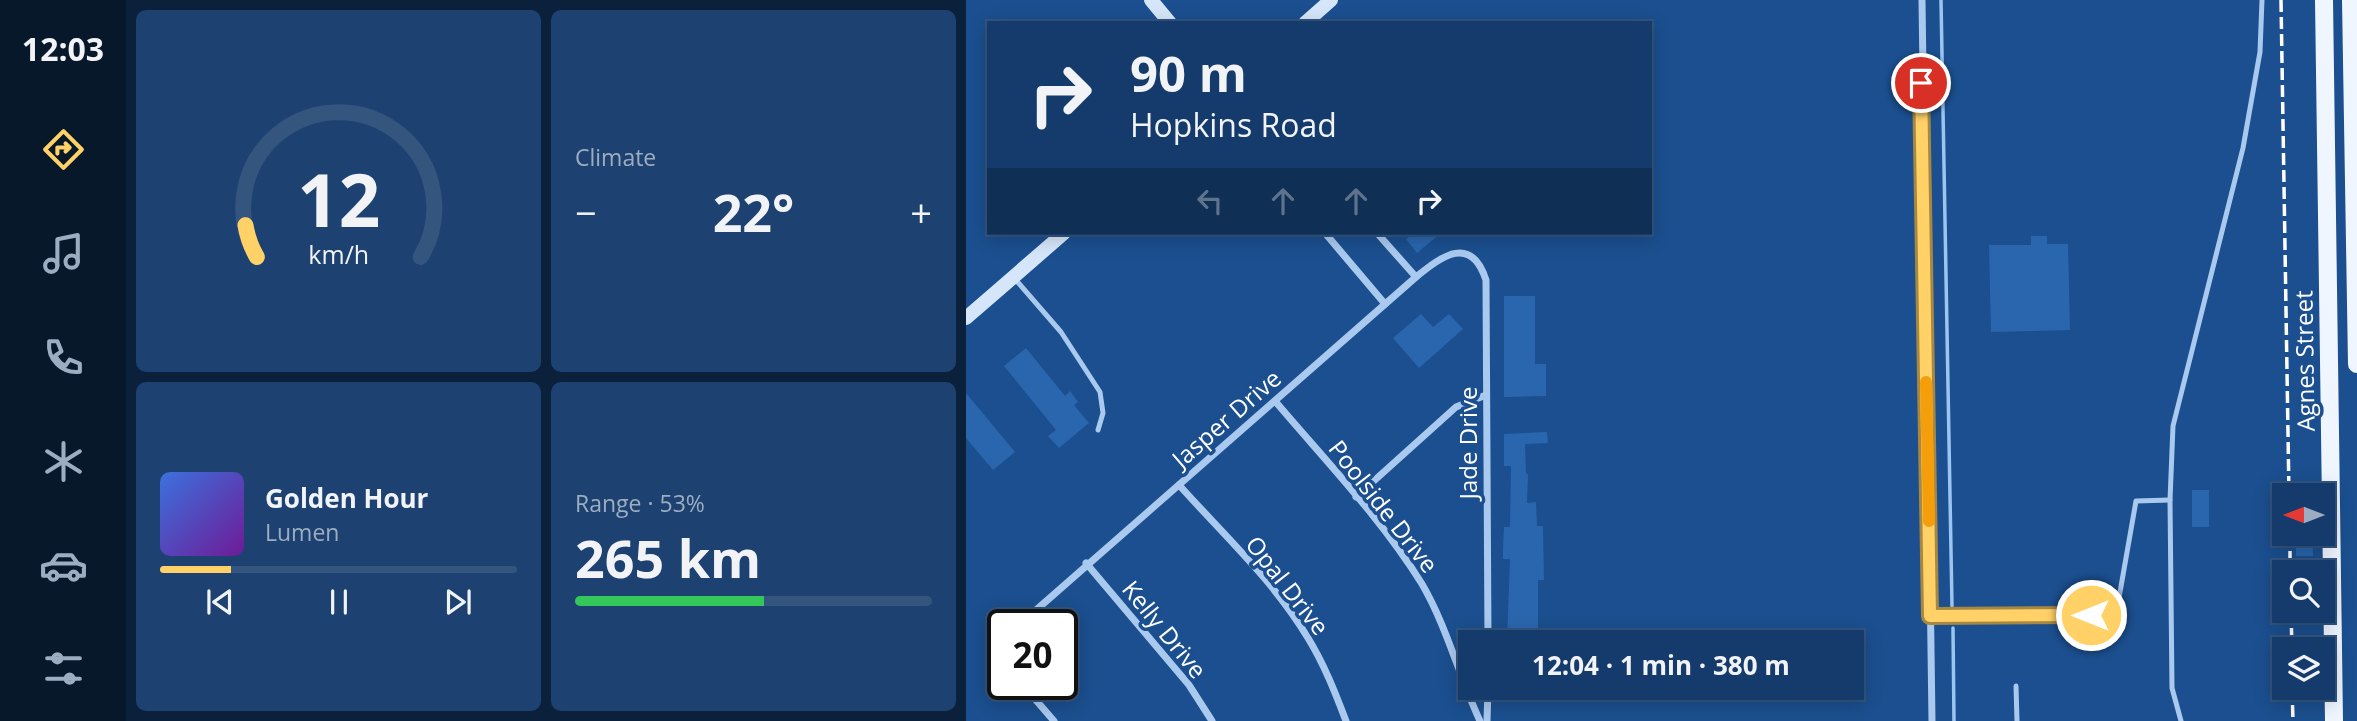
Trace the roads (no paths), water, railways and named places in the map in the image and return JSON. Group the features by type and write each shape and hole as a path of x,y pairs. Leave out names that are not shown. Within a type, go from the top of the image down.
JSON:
{"main road":[{"name":"Agnes Street","path":"2324,0 2334,721"},
{"path":"2351,0 2357,365"}],"street":[{"path":"1151,0 1168,21"},
{"path":"1307,21 1332,0"},
{"path":"1922,0 1932,721"},
{"path":"966,317 1062,235"},
{"path":"1327,235 1385,303"},
{"path":"1379,235 1416,276"},
{"name":"Jasper Drive","path":"1036,609 1416,276 1442,256 1451,252 1464,254"},
{"name":"Jade Drive","path":"1464,254 1482,267 1486,280 1488,630"},
{"path":"1356,496 1456,407 1486,395"},
{"name":"Poolside Drive","path":"1275,401 1356,496 1422,584 1442,625 1480,721"},
{"name":"Opal Drive","path":"1179,485 1270,587 1307,636 1331,680 1346,721"},
{"name":"Kelly Drive","path":"1086,563 1189,685 1212,721"},
{"path":"1036,700 1054,721"},
{"path":"1488,700 1488,721"}],"lane":[{"path":"2181,721 2172,688 2170,500 2173,426 2243,148 2260,52 2262,0"},
{"path":"1013,277 1061,332 1100,392 1103,413 1098,430"},
{"path":"1930,616 2116,615 2136,501 2170,500"},
{"path":"2016,686 2017,721"}],"waterway":[{"path":"1941,0 1952,606"},
{"path":"1953,628 1954,721"}],"railway":[{"path":"2281,0 2289,483"},
{"path":"2290,546 2290,560"},
{"path":"2291,623 2292,637"},
{"path":"2292,700 2293,721"}]}
